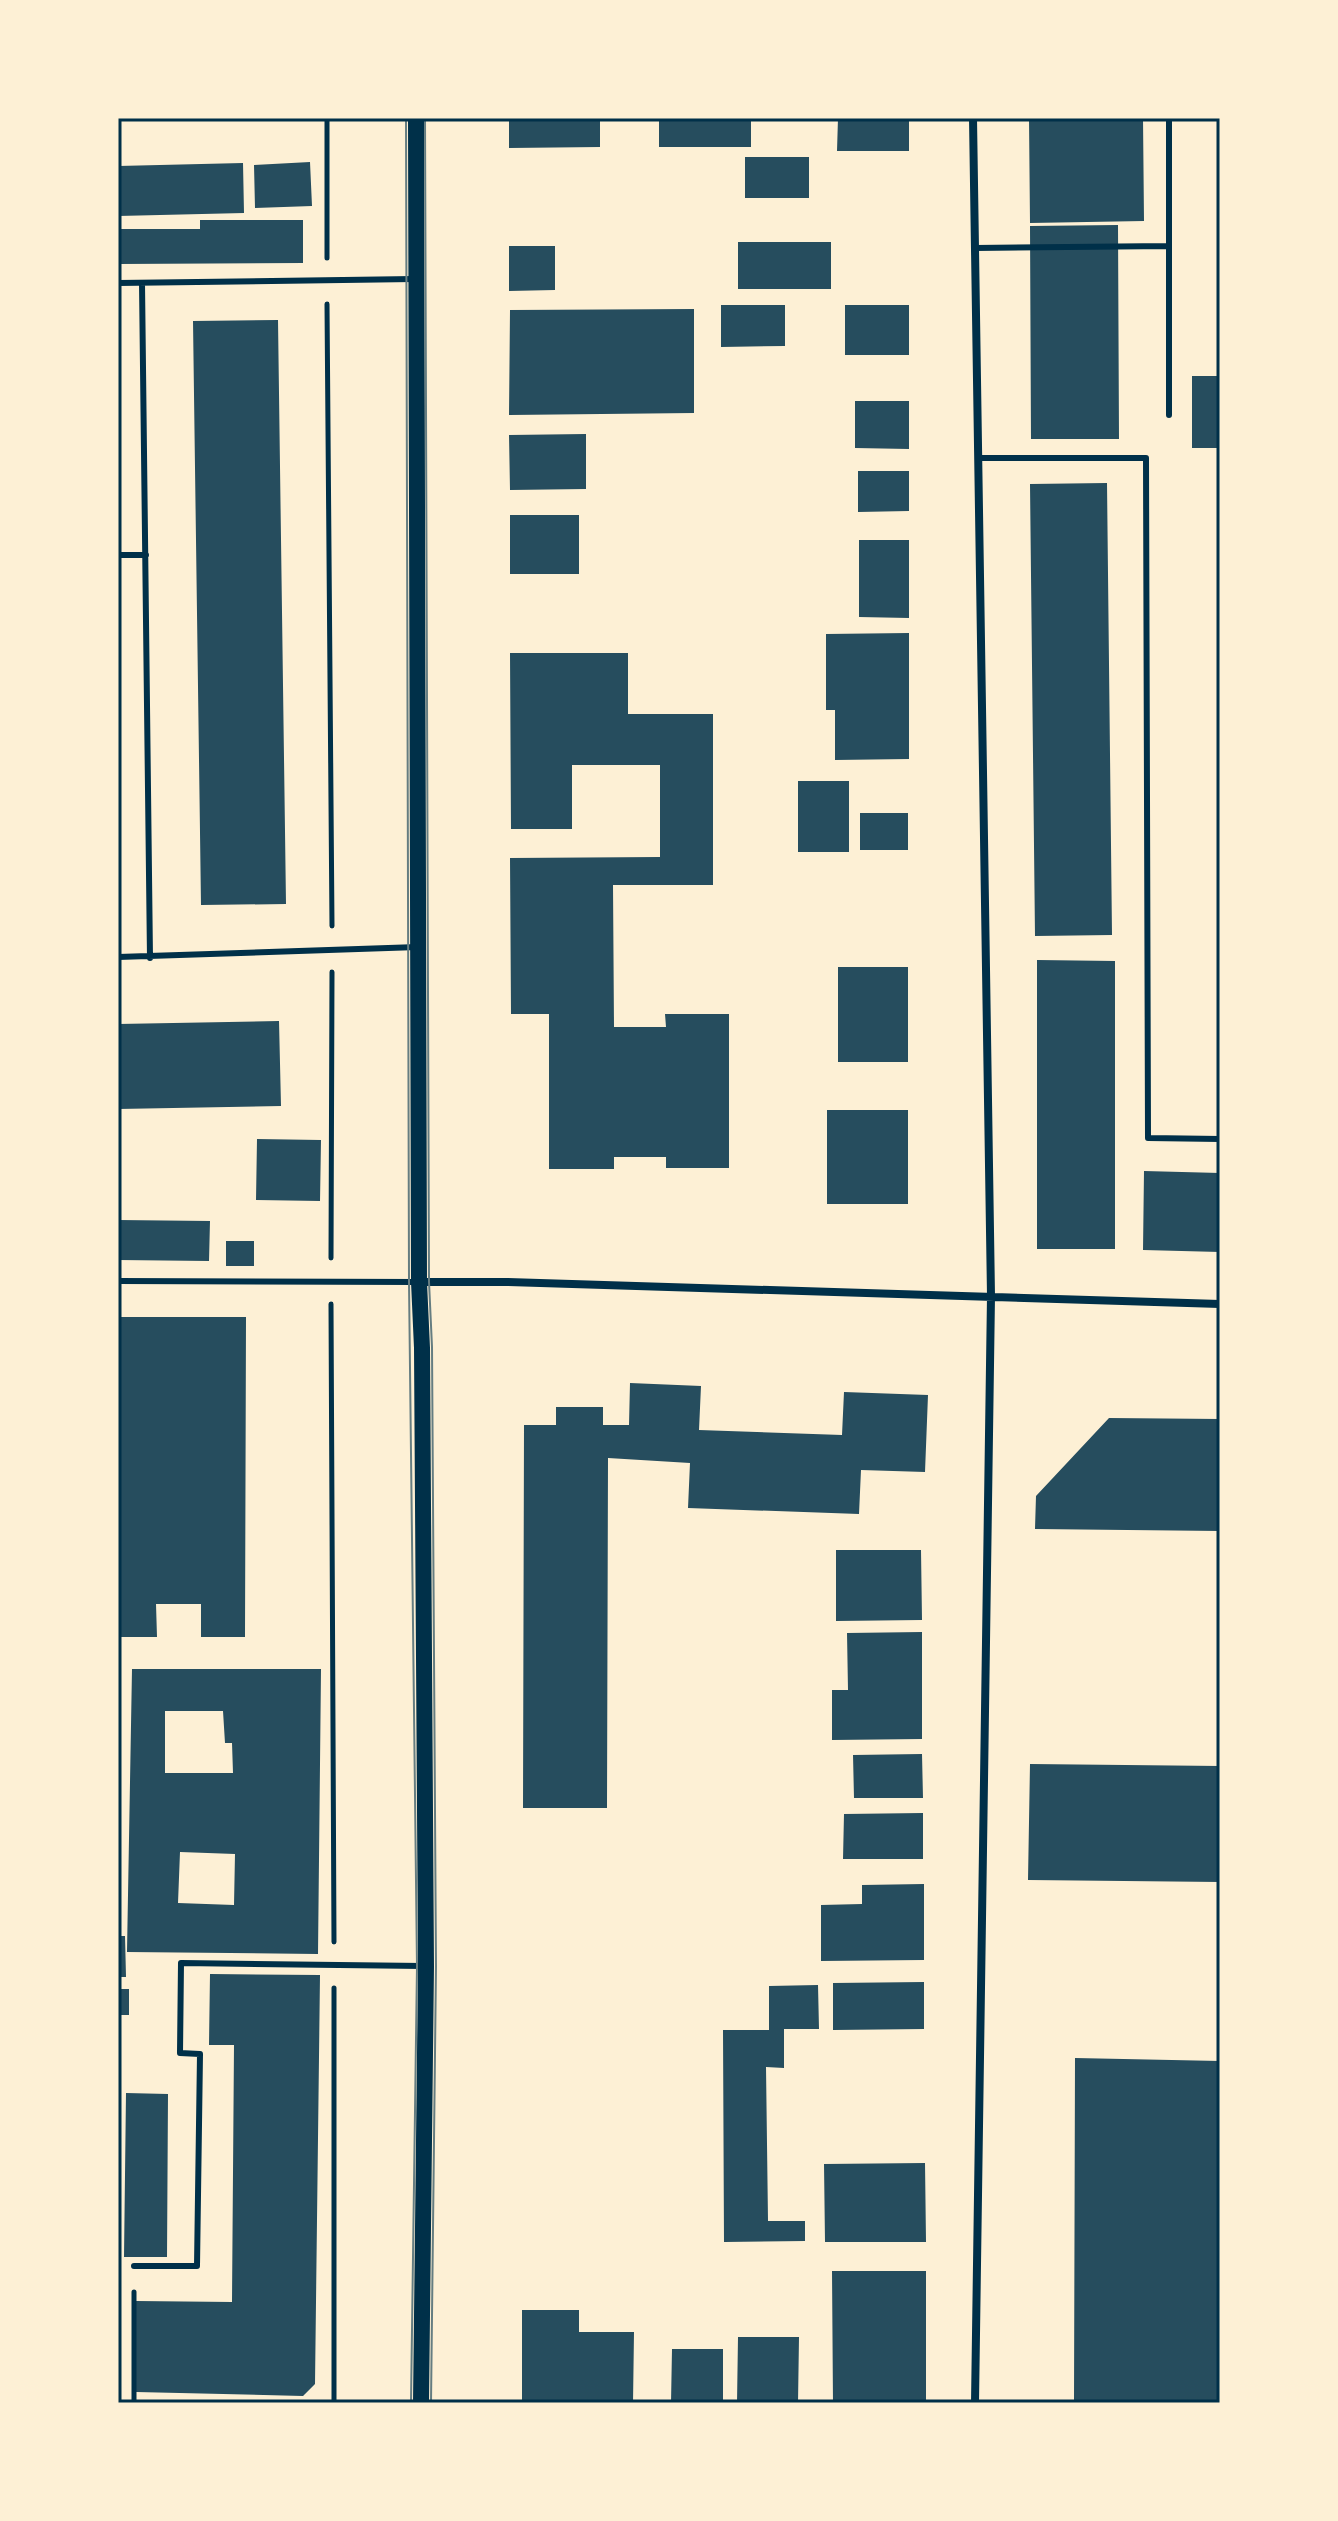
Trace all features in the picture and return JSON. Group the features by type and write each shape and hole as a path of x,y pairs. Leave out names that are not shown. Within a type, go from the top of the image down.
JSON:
{"main road":[{"path":"416,118 419,1282 426,1966 421,2403"}],"street":[{"path":"973,118 991,1296 975,2403"},
{"path":"419,1282 508,1282 1220,1304"}],"lane":[{"path":"1169,118 1169,415"},
{"path":"975,248 1169,246"},
{"path":"118,283 418,279"},
{"path":"142,283 150,958"},
{"path":"978,458 1146,458 1148,1138 1220,1139"},
{"path":"118,555 146,555"},
{"path":"118,957 419,947"},
{"path":"118,1281 419,1282"},
{"path":"134,2266 197,2266 200,2054 180,2053 181,1963 426,1966"}],"path":[{"path":"134,2266 134,2403"}],"building":[{"path":"509,118 600,118 600,147 509,148"},
{"path":"659,118 751,118 751,147 659,147"},
{"path":"838,118 909,118 909,151 837,151"},
{"path":"1029,118 1143,118 1144,221 1030,223"},
{"path":"745,157 809,157 809,198 745,198"},
{"path":"310,162 312,206 255,208 254,165"},
{"path":"243,163 244,213 118,216 118,166"},
{"path":"200,220 303,220 303,263 118,264 118,229 200,229"},
{"path":"1118,225 1119,439 1031,439 1030,226"},
{"path":"738,242 831,242 831,289 738,289"},
{"path":"509,246 555,246 555,290 509,291"},
{"path":"721,305 785,305 785,346 721,347"},
{"path":"845,305 909,305 909,355 845,355"},
{"path":"694,309 694,413 509,415 510,310"},
{"path":"278,320 286,904 201,905 193,321"},
{"path":"1192,376 1220,376 1220,448 1192,448"},
{"path":"855,401 909,401 909,449 855,448"},
{"path":"586,434 586,489 510,490 509,435"},
{"path":"858,471 909,471 909,511 858,512"},
{"path":"1107,483 1112,935 1035,936 1030,484"},
{"path":"510,515 579,515 579,574 510,574"},
{"path":"859,540 909,540 909,618 859,617"},
{"path":"909,633 909,759 835,760 835,710 826,710 826,634"},
{"path":"510,653 628,653 628,714 713,714 713,885 613,885 614,1027 666,1027 665,1014 729,1014 729,1168 666,1168 666,1157 614,1157 614,1169 549,1169 549,1014 511,1014 510,858 660,857 660,765 572,765 572,829 511,829"},
{"path":"798,781 849,781 849,852 798,852"},
{"path":"860,813 908,813 908,850 860,850"},
{"path":"1037,960 1115,961 1115,1249 1037,1249"},
{"path":"838,967 908,967 908,1062 838,1062"},
{"path":"279,1021 281,1106 118,1109 118,1024"},
{"path":"827,1110 908,1110 908,1204 827,1204"},
{"path":"257,1139 321,1140 320,1201 256,1200"},
{"path":"1144,1171 1220,1173 1220,1252 1143,1250"},
{"path":"118,1220 210,1221 209,1261 118,1260"},
{"path":"226,1241 254,1241 254,1266 226,1266"},
{"path":"118,1317 246,1317 245,1637 201,1637 201,1604 156,1604 157,1637 118,1637"},
{"path":"630,1383 701,1386 699,1430 842,1435 844,1392 928,1395 925,1472 861,1470 859,1514 688,1508 690,1463 608,1458 607,1808 523,1808 524,1425 556,1425 556,1407 603,1407 603,1425 629,1425"},
{"path":"1109,1418 1220,1419 1220,1531 1035,1529 1036,1496"},
{"path":"836,1550 921,1550 922,1620 836,1621"},
{"path":"922,1632 922,1739 832,1740 832,1690 848,1690 847,1633"},
{"path":"132,1669 321,1669 318,1954 127,1952","holes":["165,1711 223,1711 225,1743 232,1743 233,1773 165,1773","180,1852 235,1854 234,1905 178,1903"]},
{"path":"922,1754 923,1798 854,1798 853,1755"},
{"path":"1030,1764 1220,1766 1220,1882 1028,1880"},
{"path":"923,1813 923,1859 843,1859 844,1814"},
{"path":"924,1884 924,1960 821,1961 821,1905 862,1904 862,1885"},
{"path":"118,1936 125,1936 126,1977 118,1977"},
{"path":"210,1974 320,1975 315,2384 303,2396 136,2392 136,2301 232,2302 234,2045 209,2045"},
{"path":"924,1982 924,2029 833,2030 833,1983"},
{"path":"818,1985 819,2029 784,2029 784,2068 766,2067 768,2221 805,2221 805,2241 724,2242 723,2030 769,2030 769,1986"},
{"path":"118,1989 129,1989 129,2015 118,2015"},
{"path":"1075,2058 1220,2061 1220,2403 1074,2403"},
{"path":"126,2093 168,2094 167,2257 124,2257"},
{"path":"925,2163 926,2242 825,2242 824,2164"},
{"path":"832,2271 926,2271 926,2403 833,2403"},
{"path":"522,2310 579,2310 579,2332 634,2332 633,2403 522,2403"},
{"path":"738,2337 799,2337 798,2403 737,2403"},
{"path":"672,2349 723,2349 723,2403 671,2403"}],"tram line":[{"path":"406,118 409,1282 417,1966 411,2403"},
{"path":"425,118 429,1282 436,1966 431,2403"}]}
